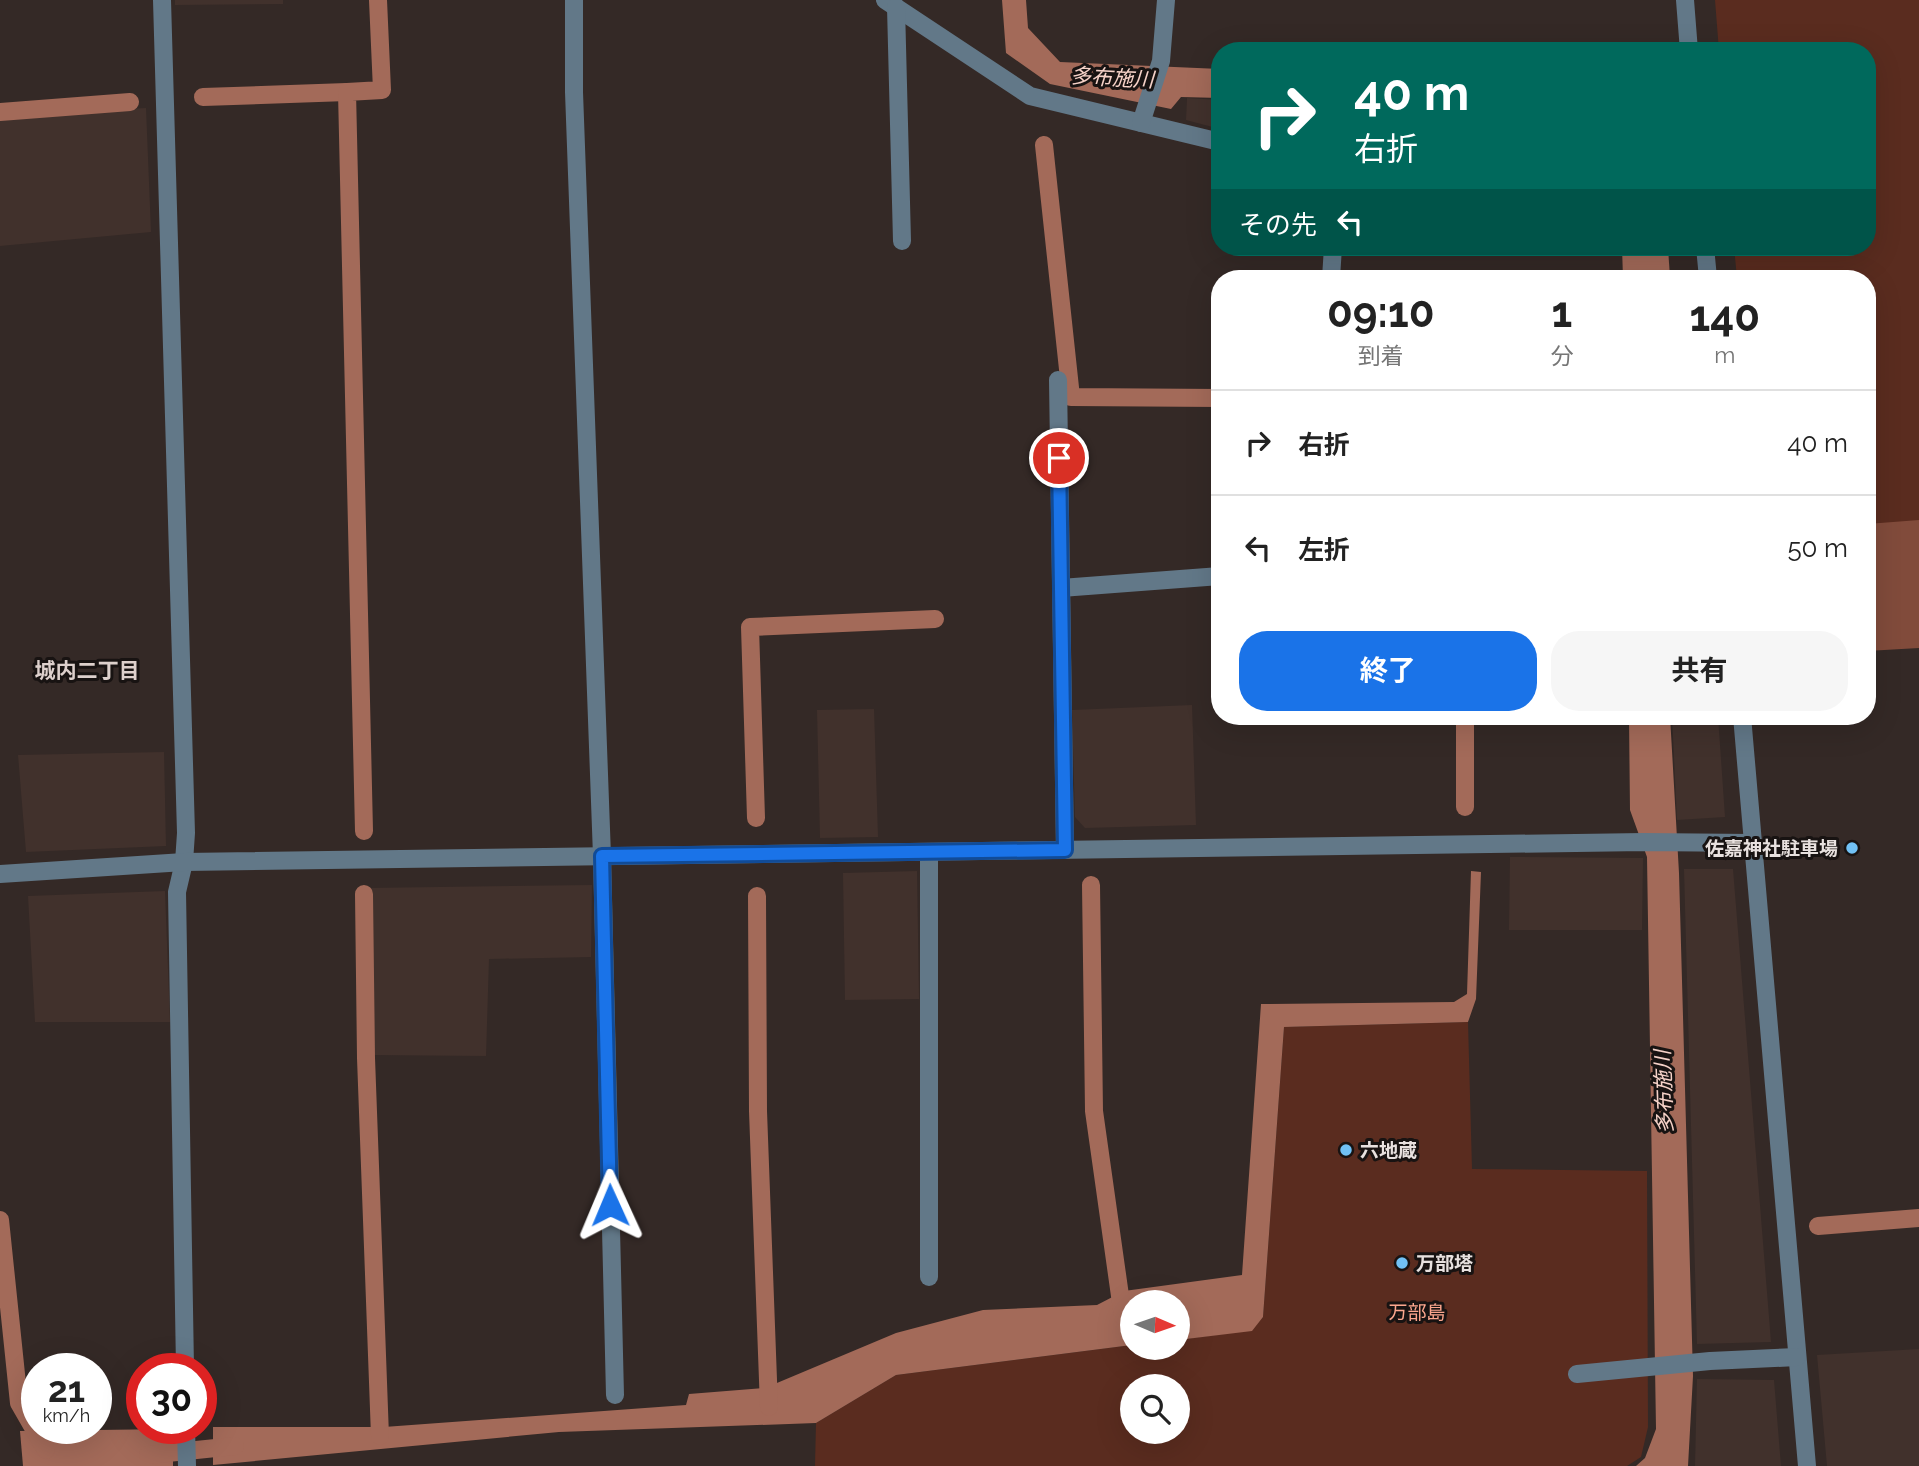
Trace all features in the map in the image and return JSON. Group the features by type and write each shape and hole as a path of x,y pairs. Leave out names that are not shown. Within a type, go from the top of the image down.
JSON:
{"street":[{"path":"162,0 186,805 184,862 177,892 185,1353"},
{"path":"574,0 602,856 615,1395"},
{"path":"1141,123 1161,61 1166,0"},
{"path":"1685,0 1688,42"},
{"path":"890,4 1030,96 1211,140"},
{"path":"890,4 902,241"},
{"path":"1058,380 1065,850"},
{"path":"1061,588 1211,577"},
{"path":"1743,725 1807,1466"},
{"path":"0,874 184,862 1644,842 1752,843"},
{"path":"929,852 929,1278"},
{"path":"1577,1374 1797,1357"},
{"path":"186,1444 187,1466"}],"shaded area":[{"path":"175,0 283,0 283,4 175,5"},
{"path":"1187,98 1211,99 1211,127 1186,120"},
{"path":"146,108 151,232 0,246 0,115"},
{"path":"1919,520 1919,648 1876,650 1876,523"},
{"path":"1192,705 1196,825 1085,828 1075,817 1072,710"},
{"path":"874,709 878,837 820,838 817,710"},
{"path":"1672,725 1719,725 1725,817 1677,820"},
{"path":"164,752 166,846 26,852 18,755"},
{"path":"1510,857 1643,858 1642,930 1509,930"},
{"path":"1684,869 1733,869 1771,1342 1697,1344"},
{"path":"917,871 919,999 845,1000 843,873"},
{"path":"592,885 591,957 489,959 486,1056 370,1055 367,888"},
{"path":"165,891 170,1022 35,1022 28,896"},
{"path":"1919,1349 1919,1466 1827,1466 1817,1355"},
{"path":"1697,1379 1774,1380 1781,1466 1695,1466"}],"green space":[{"path":"1715,0 1919,0 1919,617 1876,619 1876,270 1736,270 1735,256 1876,256 1876,42 1718,42"},
{"name":"万部島","path":"1468,1022 1472,1169 1647,1171 1648,1427 1641,1457 1627,1466 815,1466 816,1423 896,1375 1120,1347 1120,1360 1190,1360 1190,1338 1252,1330 1263,1317 1284,1027"}],"water":[{"name":"多布施川","path":"1002,0 1026,0 1028,28 1060,62 1211,69 1211,98 1181,97 1171,109 1050,84 1006,53"},
{"path":"1622,256 1669,256 1669,270 1623,270"},
{"name":"多布施川","path":"1629,725 1671,725 1679,873 1693,1376 1688,1466 1636,1466 1645,1458 1656,1429 1647,857 1630,810"},
{"path":"1471,871 1481,872 1476,999 1468,1022 1284,1027 1263,1317 1252,1331 1190,1339 1190,1290 1131,1290 1242,1275 1261,1004 1454,1002 1467,994"},
{"path":"1120,1293 1120,1347 896,1375 816,1423 559,1432 213,1465 213,1444 217,1444 217,1427 384,1427 686,1405 689,1394 765,1388 896,1333 983,1310 1097,1305"},
{"path":"112,1430 126,1430 126,1444 173,1444 173,1466 23,1466 21,1444 112,1444"}],"waterway":[{"path":"364,831 347,92 382,90 378,0"},
{"path":"203,97 347,92"},
{"path":"0,112 130,102"},
{"path":"1044,145 1071,397 1211,398"},
{"path":"756,818 750,627 935,619"},
{"path":"1465,725 1465,807"},
{"path":"1091,885 1094,1111 1120,1296"},
{"path":"364,894 366,1058 380,1436"},
{"path":"757,896 758,1111 769,1407"},
{"path":"1818,1226 1919,1218"},
{"path":"0,1220 19,1403 46,1450"},
{"path":"148,1455 235,1446"}],"place":[{"name":"佐嘉神社駐車場","path":"1852,848"},
{"name":"六地蔵","path":"1346,1150"},
{"name":"万部塔","path":"1402,1263"}],"district":[{"name":"城内二丁目","path":"87,671"}],"route":[{"path":"610,1205 602,856 1065,850 1059,458"}]}
